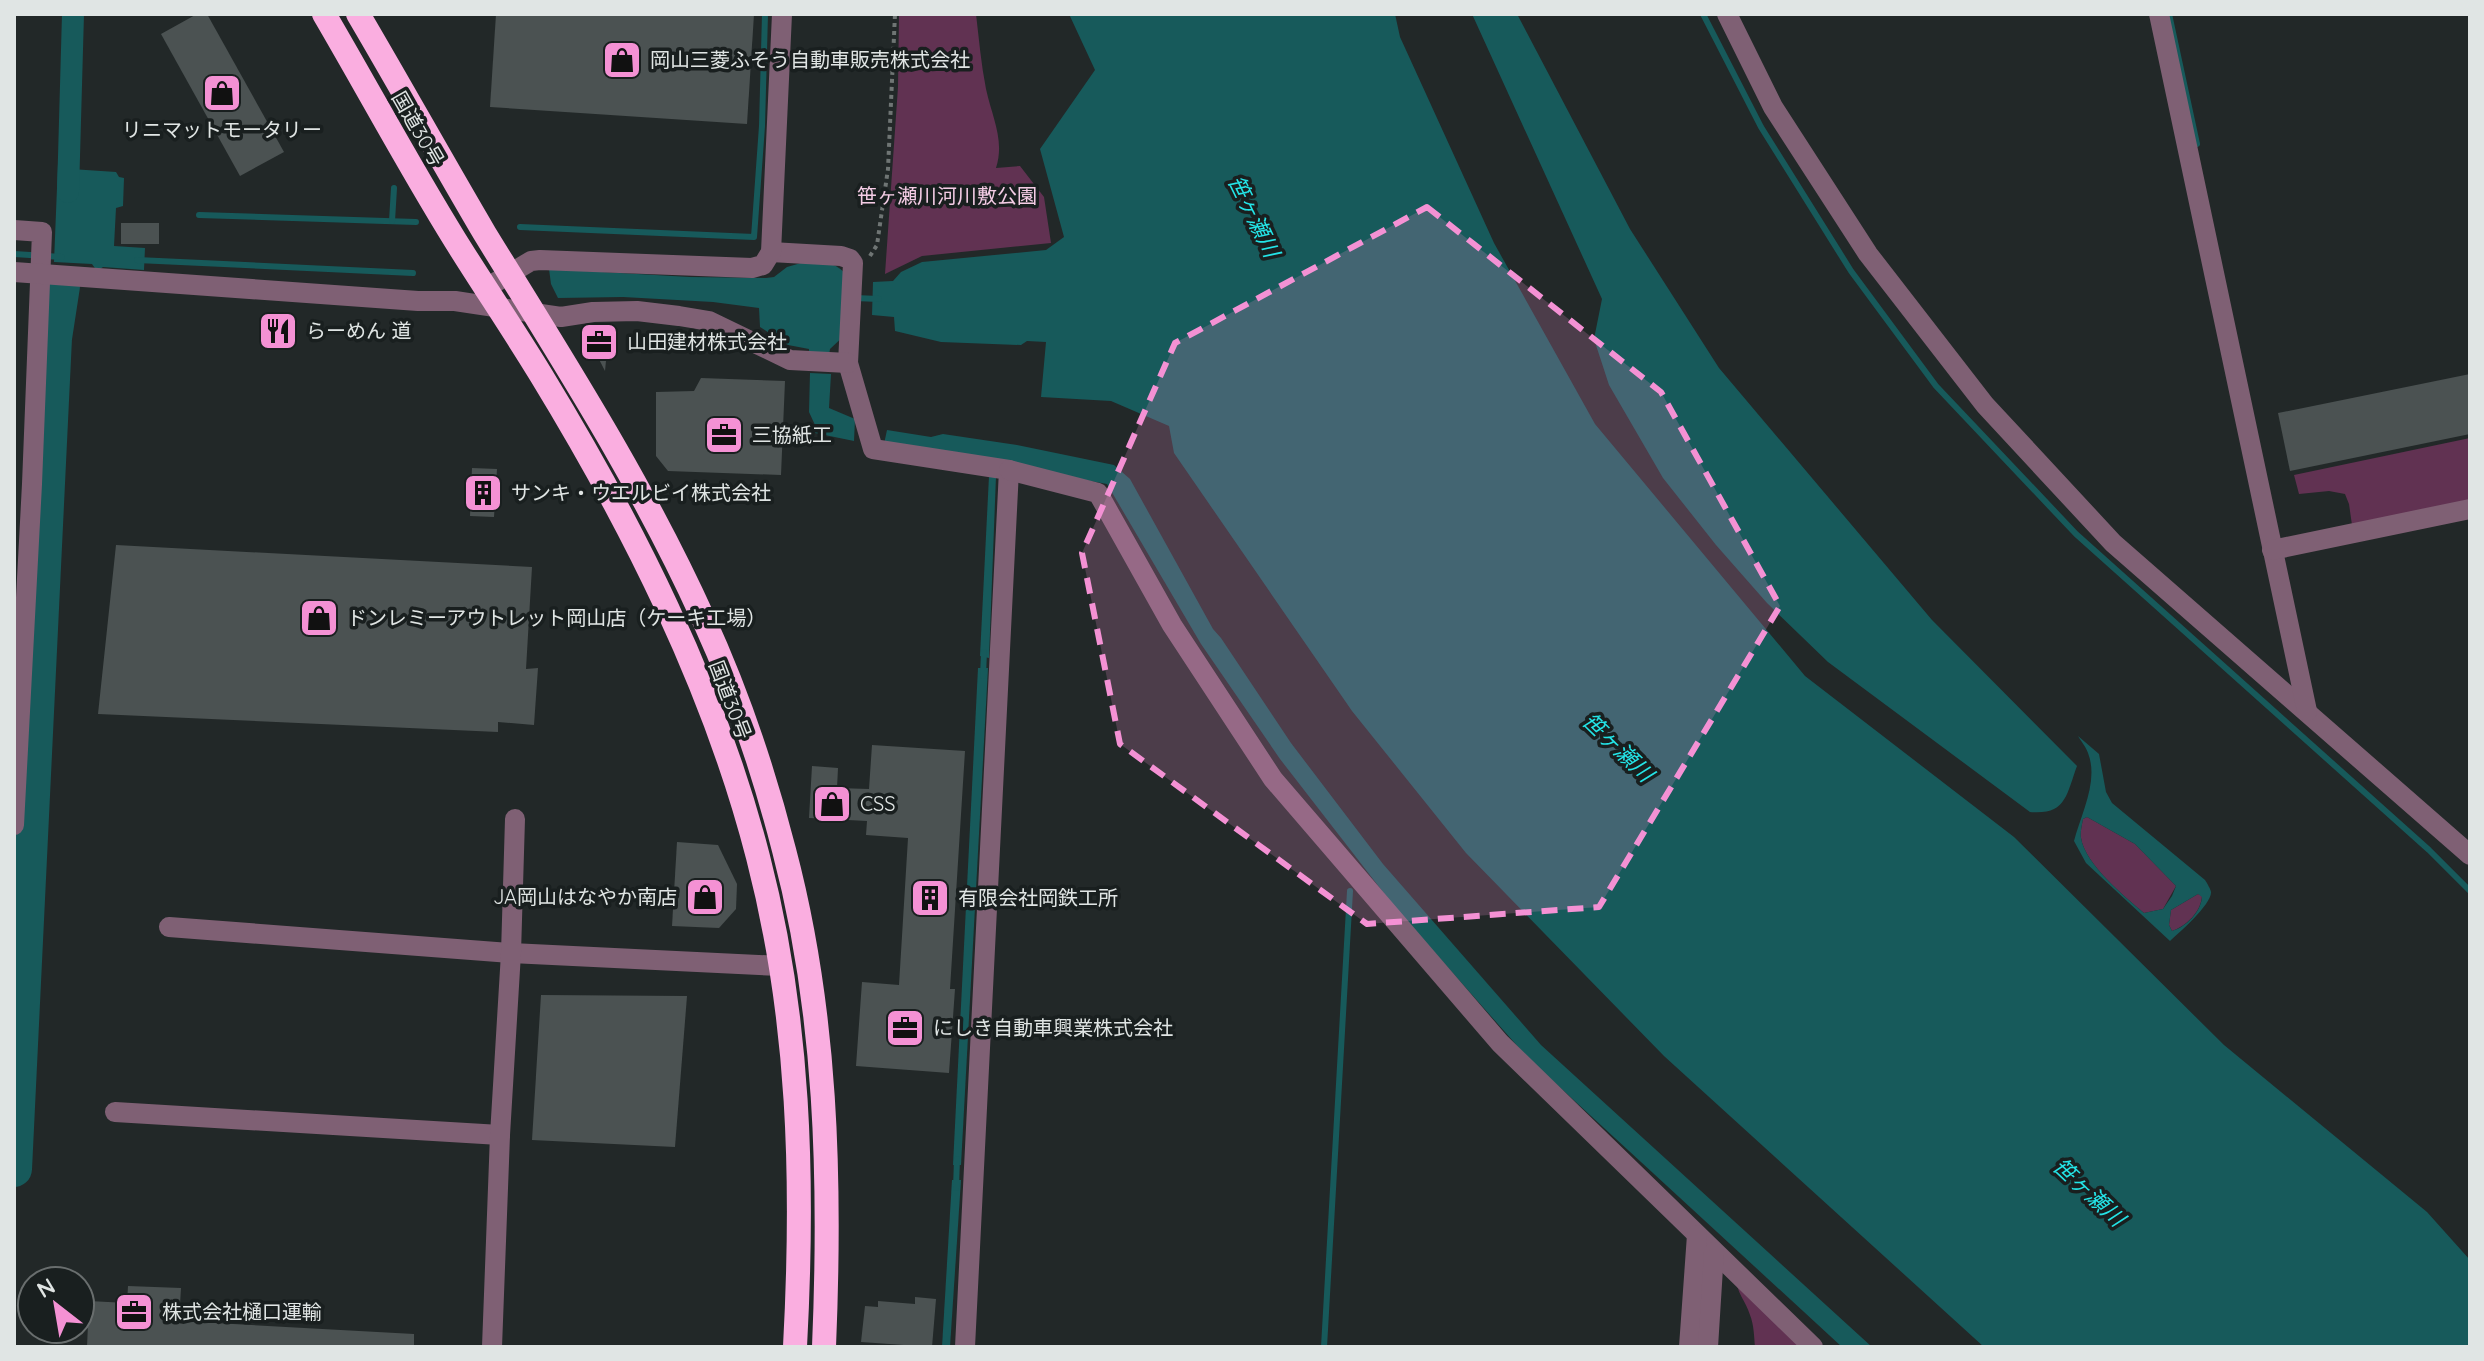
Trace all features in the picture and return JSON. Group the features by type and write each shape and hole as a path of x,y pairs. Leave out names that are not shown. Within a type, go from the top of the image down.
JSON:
{"highway":[{"name":"国道30号","path":"324,14 453,237 542,376 617,507 655,583 713,716 753,841 770,913 794,1058 800,1213 795,1347"},
{"name":"国道30号","path":"358,14 639,489 704,620 739,707 785,852 808,965 826,1142 828,1217 824,1347"}],"street":[{"path":"492,298 510,274 531,261 752,268 763,265 771,252 782,14"},
{"path":"1727,14 1773,107 1868,254 1985,405 2113,543 2470,855"},
{"path":"2159,14 2280,549 2307,711"},
{"path":"14,230 42,232 23,484 14,825"},
{"path":"771,252 850,259 853,267 852,318 840,363 873,449 999,469 1098,493 1172,625 1273,779 1500,1043 1813,1347"},
{"path":"14,272 41,270 418,301 492,298 535,313 561,317 593,312 637,311 709,321 777,356 804,362 840,363"},
{"path":"965,1347 999,469"},
{"path":"2280,549 2470,509"},
{"path":"492,1347 515,819"},
{"path":"169,927 511,953 780,966"},
{"path":"115,1112 500,1135"},
{"path":"1689,1347 1697,1235"},
{"path":"1708,1347 1714,1252"}],"path":[{"path":"853,267 872,256 877,245 888,169 895,14"}],"highlighted area":[{"path":"1427,207 1661,392 1780,606 1599,907 1367,924 1120,744 1082,553 1175,343"}],"green space":[{"name":"笹ヶ瀬川河川敷公園","path":"899,14 976,14 984,80 998,138 996,168 1020,166 1044,197 1051,243 922,256 885,274 898,87"},
{"path":"2470,438 2470,501 2352,525 2345,494 2329,491 2299,494 2294,475"},
{"path":"2087,817 2135,844 2176,886 2163,909 2144,913 2098,869 2081,838 2083,819"},
{"path":"2198,894 2202,896 2196,913 2172,931 2169,925 2171,910"},
{"path":"1736,1279 1806,1347 1755,1347 1751,1319"}],"water":[{"name":"笹ヶ瀬川","path":"1069,14 1395,14 1400,37 1494,243 1595,424 1805,676 2014,837 2224,1045 2427,1212 2470,1260 2470,1347 1984,1347 1664,1056 1466,853 1352,711 1174,453 1169,426 1111,401 1041,397 1046,342 1027,341 1021,345 941,342 895,331 894,317 872,315 873,282 893,281 901,272 922,262 1046,250 1064,237 1040,149 1095,70"},
{"path":"1472,14 1517,14 1630,229 1719,368 1932,620 2077,766 2067,795 2058,807 2030,812 1828,662 1767,603 1663,478 1609,385 1594,339 1602,299"},
{"path":"71,162 71,169 116,172 124,178 123,206 116,208 114,246 145,248 144,270 103,267 97,271 92,264 54,262 58,163"},
{"path":"808,261 836,266 850,279 847,333 830,349 829,355 809,355 809,349 788,345 760,327 759,308 623,297 558,298 551,284 549,269 766,278"},
{"path":"810,373 831,374 829,408 855,419 854,441 815,433 809,412"},
{"path":"887,430 931,437 943,434 1017,445 1114,465 1130,479 1213,629 1291,743 1383,864 1541,1045 1872,1347 1842,1347 1528,1058 1397,910 1280,759 1201,644 1107,484 884,444"},
{"path":"989,476 996,476 989,658 980,656"},
{"path":"978,668 988,668 961,1165 953,1165"},
{"path":"2078,736 2099,754 2106,792 2112,803 2205,880 2211,892 2201,911 2170,941 2086,863 2074,841 2088,797 2091,775 2088,753","holes":["2087,817 2135,844 2176,886 2163,909 2144,913 2098,869 2081,838 2083,819","2198,894 2202,897 2196,913 2172,931 2169,925 2171,910"]},
{"path":"952,1180 961,1180 950,1347 942,1347"}],"building":[{"name":"リニマットモータリー","path":"197,14 207,14 284,152 240,176 161,34"},
{"name":"岡山三菱ふそう自動車販売株式会社","path":"496,14 754,14 747,124 490,107"},
{"path":"121,223 159,223 159,244 121,244"},
{"name":"山田建材株式会社","path":"583,328 609,330 605,371"},
{"path":"2470,374 2470,434 2290,471 2278,413"},
{"path":"701,378 785,381 781,475 668,471 656,456 656,392 694,391"},
{"name":"サンキ・ウエルビイ株式会社","path":"472,468 497,469 494,517 470,516"},
{"name":"ドンレミーアウトレット岡山店（ケーキ工場）","path":"116,545 532,567 526,669 538,668 534,725 498,722 498,732 98,714"},
{"path":"872,745 965,751 950,989 955,989 949,1073 856,1066 862,982 899,985 908,838 866,835 867,821 809,818 812,766 838,768 837,788 869,789"},
{"name":"JA岡山はなやか南店","path":"677,842 718,845 737,884 736,909 719,928 672,926"},
{"path":"541,995 687,996 675,1147 532,1140"},
{"name":"株式会社樋口運輸","path":"128,1286 181,1288 179,1321 414,1334 414,1347 87,1347 96,1345 96,1301 127,1303"},
{"path":"915,1297 936,1299 932,1347 861,1342 865,1306 878,1307 878,1301 915,1304"}],"waterway":[{"path":"68,192 73,14"},
{"path":"520,227 754,237 762,126 765,14"},
{"path":"1703,14 1761,127 1851,271 1936,386 2076,534 2429,850 2470,891"},
{"path":"2169,14 2197,144"},
{"path":"392,221 394,188"},
{"path":"199,215 416,222"},
{"path":"14,254 62,257"},
{"path":"137,260 413,273"},
{"path":"14,1169 54,338 62,286"},
{"path":"58,314 75,292"},
{"path":"855,298 879,299"},
{"path":"983,676 984,652"},
{"path":"1324,1347 1350,891"},
{"path":"956,1188 957,1159"}],"place":[{"name":"岡山三菱ふそう自動車販売株式会社","path":"622,60"},
{"name":"リニマットモータリー","path":"222,93"},
{"name":"らーめん 道","path":"278,331"},
{"name":"山田建材株式会社","path":"599,342"},
{"name":"三協紙工","path":"724,435"},
{"name":"サンキ・ウエルビイ株式会社","path":"483,493"},
{"name":"ドンレミーアウトレット岡山店（ケーキ工場）","path":"319,618"},
{"name":"CSS","path":"832,804"},
{"name":"JA岡山はなやか南店","path":"705,897"},
{"name":"有限会社岡鉄工所","path":"930,898"},
{"name":"にしき自動車興業株式会社","path":"905,1028"},
{"name":"株式会社樋口運輸","path":"134,1312"}]}
